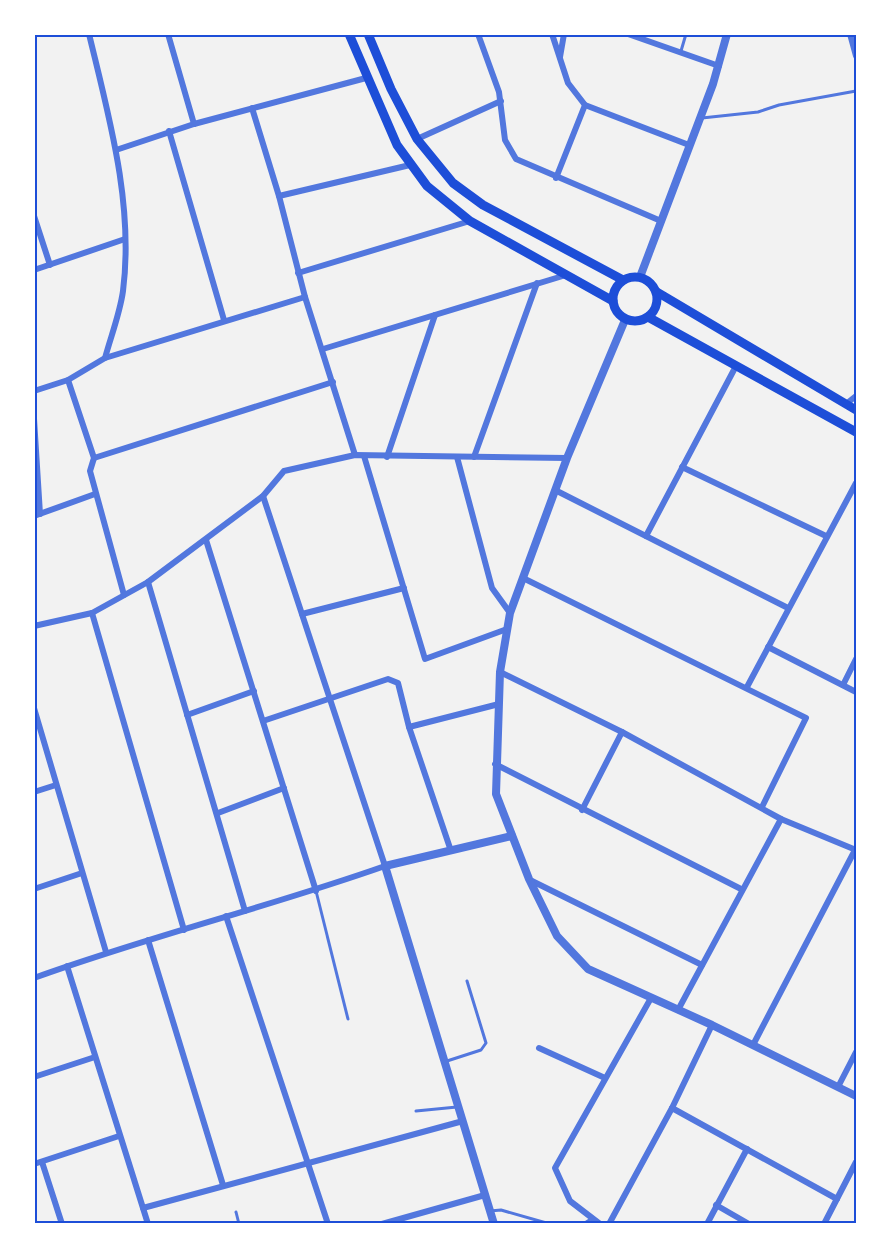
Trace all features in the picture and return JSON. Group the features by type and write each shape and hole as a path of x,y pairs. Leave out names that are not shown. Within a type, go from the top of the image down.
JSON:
{"main road":[{"path":"349,34 366,78 397,145 410,165 437,196 470,221 613,301"},
{"path":"368,34 391,89 417,139 440,169 468,195 623,280"},
{"path":"657,292 656,306 648,317 635,321 625,320 618,313 613,301 615,289 623,280 640,277 651,282 657,292 856,410"},
{"path":"648,317 856,432"}],"street":[{"path":"89,34 116,150 125,240 123,292 105,358"},
{"path":"168,34 194,124"},
{"path":"478,34 501,101 505,140 516,159 661,222"},
{"path":"552,34 568,83 585,105 689,145"},
{"path":"560,57 564,34"},
{"path":"628,34 719,66"},
{"path":"640,277 719,66 727,34"},
{"path":"850,34 856,56"},
{"path":"116,150 169,131 366,78"},
{"path":"417,139 501,101"},
{"path":"556,178 585,105"},
{"path":"252,108 279,196 305,297 355,455"},
{"path":"169,131 224,320"},
{"path":"279,196 410,165"},
{"path":"34,216 50,265"},
{"path":"298,273 470,221"},
{"path":"34,270 125,240"},
{"path":"323,349 568,274"},
{"path":"474,458 537,283"},
{"path":"34,391 68,380 105,358 305,297"},
{"path":"387,457 435,315"},
{"path":"625,320 567,458 510,613 500,672 495,794 529,879 557,936 588,969 753,1045 856,1096"},
{"path":"646,536 736,366"},
{"path":"68,380 94,458 90,471 124,596"},
{"path":"94,458 333,382"},
{"path":"846,404 856,396"},
{"path":"34,418 37,515 95,494"},
{"path":"34,626 92,613 148,582 263,496 284,471 355,455 567,458"},
{"path":"364,456 425,660 507,629"},
{"path":"457,457 492,588 510,613"},
{"path":"682,467 826,536"},
{"path":"747,687 856,483"},
{"path":"555,490 789,608"},
{"path":"263,496 385,866 494,1224"},
{"path":"206,540 316,891"},
{"path":"523,578 806,718 762,807"},
{"path":"148,582 218,813 244,911"},
{"path":"302,614 404,588"},
{"path":"92,613 183,930"},
{"path":"768,647 856,692"},
{"path":"843,685 856,659"},
{"path":"500,672 622,732 781,819 856,850 753,1045"},
{"path":"263,721 388,679 398,683 409,727 451,851"},
{"path":"187,715 254,691"},
{"path":"409,727 499,704"},
{"path":"34,708 106,952"},
{"path":"582,810 622,732"},
{"path":"495,764 741,889"},
{"path":"34,792 56,785"},
{"path":"218,813 284,788"},
{"path":"678,1010 741,889 781,819"},
{"path":"34,978 106,952 316,891 385,866 512,836"},
{"path":"34,889 82,873"},
{"path":"529,879 702,965"},
{"path":"226,916 327,1224"},
{"path":"148,940 223,1185"},
{"path":"67,966 148,1224"},
{"path":"600,1224 570,1201 555,1168 651,998"},
{"path":"609,1224 672,1108 712,1026"},
{"path":"539,1048 605,1078"},
{"path":"838,1087 856,1052"},
{"path":"34,1077 95,1057"},
{"path":"672,1108 837,1199"},
{"path":"143,1208 307,1161 462,1121"},
{"path":"34,1164 119,1136"},
{"path":"707,1224 747,1149"},
{"path":"42,1162 63,1224"},
{"path":"824,1224 856,1162"},
{"path":"382,1224 485,1194"},
{"path":"716,1205 749,1224"}],"lane":[{"path":"680,52 686,34"},
{"path":"699,118 758,112 779,105 856,90"},
{"path":"316,891 348,1020"},
{"path":"444,1061 481,1050 486,1043 467,981"},
{"path":"416,1111 458,1107"},
{"path":"490,1211 501,1210 550,1224"},
{"path":"236,1212 239,1224"},
{"path":"583,1224 592,1218"}]}
